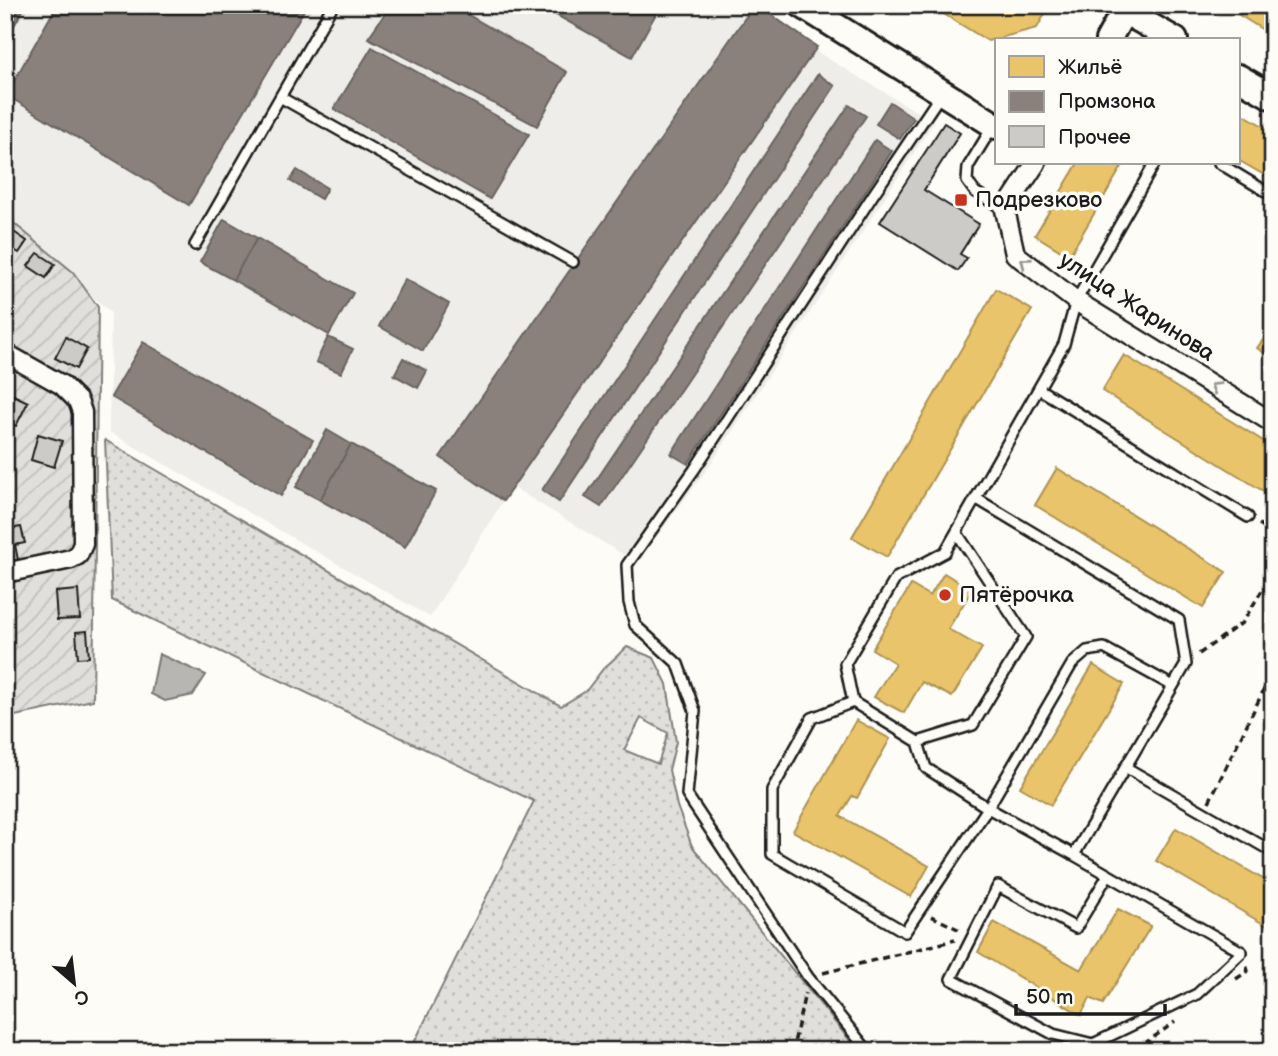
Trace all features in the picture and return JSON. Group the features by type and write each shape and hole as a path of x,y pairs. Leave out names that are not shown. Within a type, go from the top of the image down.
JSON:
{"street":[{"path":"802,5 995,125"},
{"path":"1109,38 1126,8 1172,38"},
{"path":"1240,78 1273,97"},
{"path":"1005,210 1035,164"},
{"name":"улица Жаринова","path":"1005,210 1015,254 1076,301 1273,423"},
{"path":"5,354 61,385 78,401 82,412 83,544 78,555 71,559 5,573"}],"lane":[{"path":"195,245 334,5"},
{"path":"867,1051 808,976 687,795 695,711 677,664 635,625 629,602 627,565 695,470 942,92"},
{"path":"280,97 573,262"},
{"path":"995,125 968,167 967,181 975,192 1005,210"},
{"path":"1108,875 1076,928 998,886 951,979 1053,1034 1093,1044 1196,994 1242,952 1074,855 988,808 926,768 918,742 853,702 845,664 896,578 945,552 957,533 1063,344 1076,301 1154,164"},
{"path":"1221,164 1267,192"},
{"path":"1039,389 1248,517"},
{"path":"977,499 1179,620 1186,664 1074,855"},
{"path":"918,742 973,725 1026,637 957,533"},
{"path":"853,702 811,718 772,790 772,854 905,932 988,808 1072,664 1087,651 1104,648 1173,686"},
{"path":"1125,767 1273,852"}],"path":[{"path":"1186,664 1243,622 1273,572"},
{"path":"1204,813 1273,671"},
{"path":"919,911 972,936"},
{"path":"789,1051 793,1048 808,976 972,936"}],"shaded area":[{"path":"5,5 743,5 934,122 711,464 637,563 514,488 503,501 430,617 109,432 111,313 5,216"},
{"path":"5,216 73,272 98,307 93,700 5,718"},
{"path":"105,440 561,706 586,691 603,669 627,647 654,658 667,684 676,742 669,770 677,806 692,846 851,1042 855,1051 410,1051 534,801 112,600","holes":["641,718 668,733 658,764 624,750"]},
{"path":"159,654 206,675 193,695 165,701 151,694"}],"building: Жильё":[{"path":"929,5 1050,5 1037,28 988,41"},
{"path":"1223,5 1273,5 1273,36 1260,28"},
{"path":"1240,112 1273,132 1273,180 1240,161"},
{"path":"1077,164 1123,164 1069,256 1035,235"},
{"path":"996,289 1032,310 887,557 852,537"},
{"path":"1271,329 1273,330 1273,359 1257,348"},
{"path":"1124,355 1273,447 1271,496 1102,391"},
{"path":"1057,468 1226,572 1203,608 1035,505"},
{"path":"944,573 972,590 948,629 982,648 952,697 922,682 904,713 874,697 895,663 872,649 911,585 930,596"},
{"path":"1093,665 1124,684 1051,805 1020,787"},
{"path":"856,720 890,739 857,798 852,796 840,816 929,866 911,897 793,831"},
{"path":"1176,828 1273,885 1273,916 1267,926 1156,861"},
{"path":"1118,909 1151,926 1103,1004 1090,998 1081,1015 978,952 994,922 1081,970"}],"building: Промзона":[{"path":"5,5 26,5 5,41"},
{"path":"57,5 307,5 189,205 6,95"},
{"path":"391,5 451,5 567,72 537,126 368,38"},
{"path":"538,5 649,5 658,10 632,57"},
{"path":"754,5 817,47 503,501 440,457"},
{"path":"372,47 529,134 490,199 334,109"},
{"path":"818,74 835,86 559,502 542,490"},
{"path":"890,102 914,118 900,139 876,124"},
{"path":"849,105 866,116 601,507 585,497"},
{"path":"875,140 892,151 688,464 671,454"},
{"path":"297,170 327,188 321,199 290,181"},
{"path":"224,219 257,238 233,280 200,262"},
{"path":"257,238 353,293 329,335 233,280"},
{"path":"405,279 449,304 423,351 379,326"},
{"path":"328,337 353,349 341,373 316,362"},
{"path":"143,342 313,440 281,496 111,397"},
{"path":"403,358 427,371 418,388 394,375"},
{"path":"327,430 351,444 320,500 296,487"},
{"path":"351,444 436,491 405,547 320,500"}],"building: Прочее":[{"path":"944,123 960,133 924,190 979,224 960,254 967,258 958,271 880,222"},
{"path":"5,226 27,241 19,253 5,244"},
{"path":"38,253 55,264 46,278 28,266"},
{"path":"66,337 87,349 76,369 55,358"},
{"path":"7,392 28,402 16,426 5,421"},
{"path":"38,434 62,441 54,467 31,460"},
{"path":"21,527 25,543 15,545 18,560 5,562 5,530"},
{"path":"78,590 80,619 57,620 55,592"},
{"path":"87,631 89,657 78,658 76,632"}],"place":[{"name":"Подрезково","path":"961,200"},
{"name":"Пятёрочка","path":"945,595"}]}
